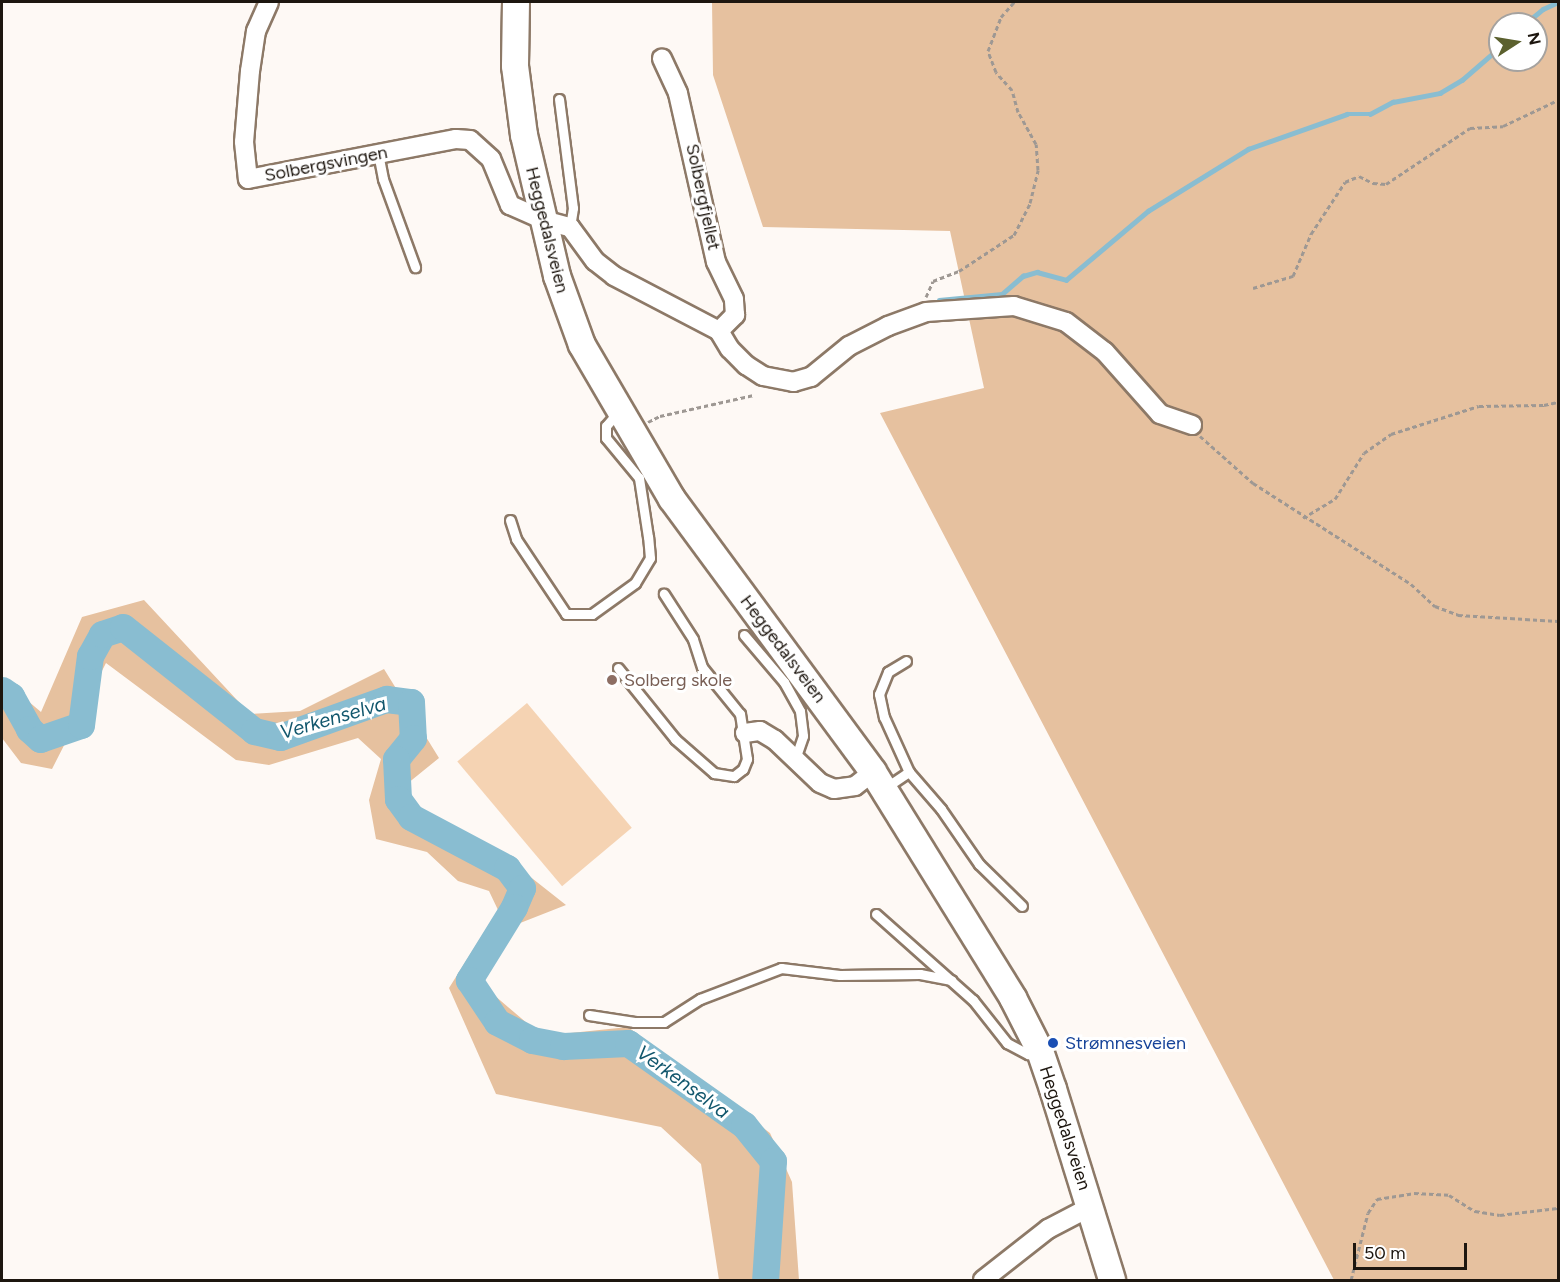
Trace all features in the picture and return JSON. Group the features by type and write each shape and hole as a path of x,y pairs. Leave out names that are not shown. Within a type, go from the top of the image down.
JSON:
{"main road":[{"name":"Heggedalsveien","path":"516,2 519,99 543,220 574,324 630,412 696,534 878,781 1013,998 1040,1051 1112,1281"}],"street":[{"name":"Solbergsvingen","path":"269,2 256,31 250,71 244,142 248,179 378,153 470,140 491,159 510,205 543,220"},
{"name":"Solbergfjellet","path":"662,58 678,93 716,262 734,300 735,315 719,331"},
{"path":"543,220 570,227 595,261 614,276 719,331 730,350 746,365 763,376 794,381 811,377 849,346 888,326 926,312 1014,306 1066,322 1106,352 1160,414 1192,425"},
{"path":"745,733 760,731 796,756 820,783 834,789 878,781"},
{"path":"983,1281 1048,1229 1090,1208"}],"lane":[{"path":"559,99 573,208 570,227"},
{"path":"378,153 383,179 415,267"},
{"path":"510,520 521,548 566,614 592,614 635,583 650,558 639,478 606,438 606,426 630,412"},
{"path":"618,668 675,739 714,773 734,776 743,769 747,759 745,733 740,714 702,667 693,639 664,594"},
{"path":"744,634 784,682 800,711 803,736 796,756"},
{"path":"906,661 883,679 879,694 884,717 909,772 941,808 979,864 1022,906"},
{"path":"878,781 909,772"},
{"path":"876,914 951,980 1007,1043 1028,1054 1040,1051"},
{"path":"589,1015 634,1022 664,1022 700,999 781,968 840,975 920,974 951,980"}],"path":[{"path":"926,312 926,291 933,281 959,271 1014,235 1030,203 1038,170 1036,144 1018,112 1012,90 996,72 988,51 1001,17 1014,2"},
{"path":"1253,288 1293,276 1311,234 1345,182 1359,176 1373,183 1386,184 1470,128 1503,126 1558,100"},
{"path":"647,422 660,416 754,395"},
{"path":"1303,518 1335,499 1364,453 1391,434 1479,406 1544,405 1558,402"},
{"path":"630,412 647,422 652,433"},
{"path":"1192,425 1225,461 1303,518 1411,584 1435,606 1458,615 1558,621"},
{"path":"1351,1281 1368,1213 1377,1198 1414,1193 1449,1195 1475,1211 1500,1215 1558,1208"}],"shaded area":[{"path":"712,2 1558,2 1558,1280 1334,1280 880,413 984,388 950,231 763,227 713,75"},
{"path":"144,600 250,714 300,711 384,669 439,758 402,788 411,821 445,830 504,856 566,905 510,927 480,983 542,1036 628,1027 770,1133 792,1182 799,1280 719,1280 701,1164 661,1127 496,1094 449,988 498,910 489,891 458,881 427,852 376,839 369,800 381,759 358,738 269,765 236,760 106,663 52,769 21,763 2,738 2,679 41,712 82,617"},
{"path":"527,703 632,828 562,886 457,761"}],"waterway":[{"path":"1539,12 1558,2"},
{"path":"939,300 1002,294 1023,276 1037,272 1066,280 1148,211 1248,149 1347,114 1370,114 1393,102 1440,93 1462,80 1488,57"},
{"name":"Verkenselva","path":"2,690 11,696 29,729 40,739 81,725 90,656 102,634 123,627 254,731 280,737 386,699 411,702 413,738 396,759 398,799 411,817 507,868 522,888 514,907 469,980 497,1022 532,1040 563,1046 628,1043 744,1125 773,1161 765,1280"}],"place":[{"name":"Solberg skole","path":"612,680"},
{"name":"Strømnesveien","path":"1053,1043"}]}
